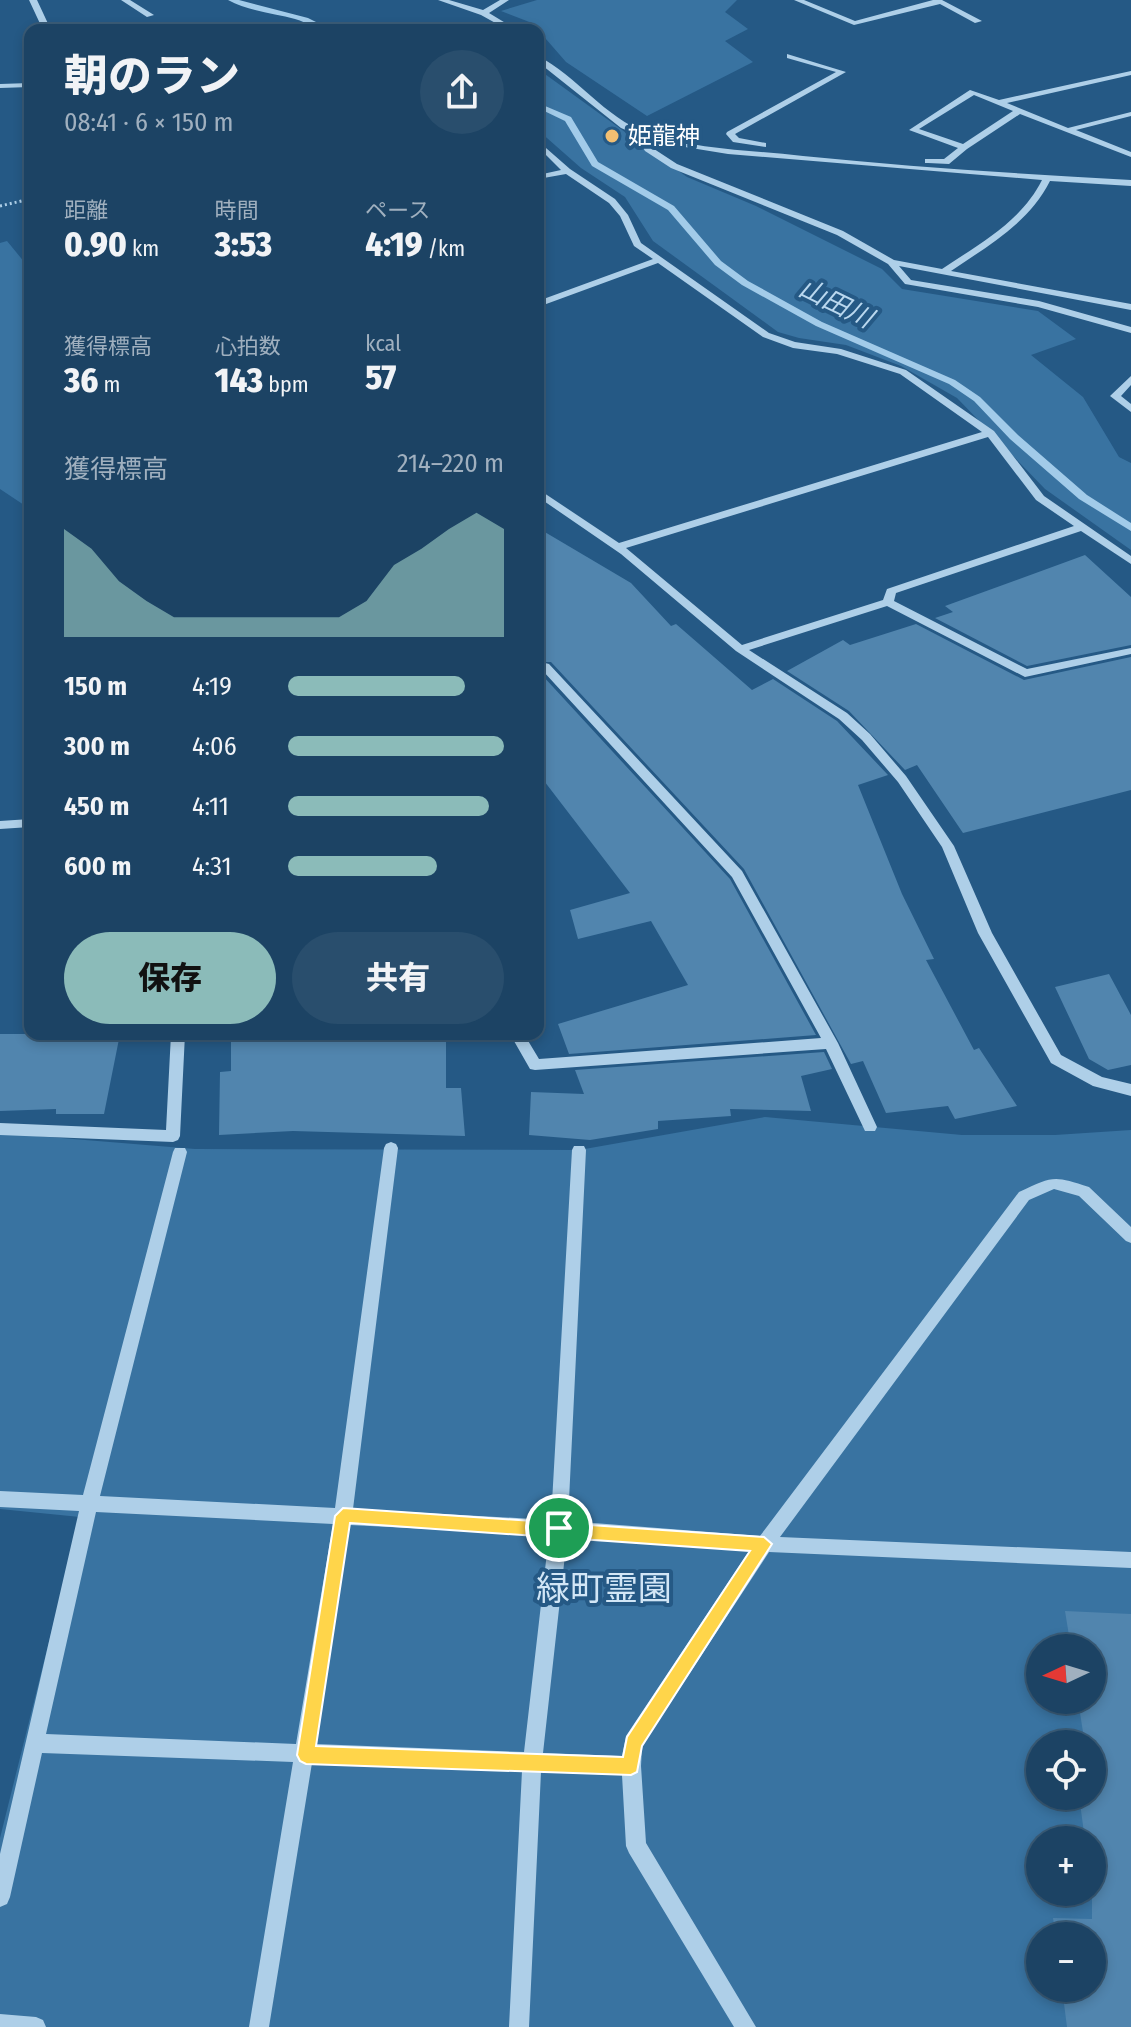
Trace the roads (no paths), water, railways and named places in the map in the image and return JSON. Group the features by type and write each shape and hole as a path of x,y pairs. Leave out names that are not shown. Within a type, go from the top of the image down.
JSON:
{"street":[{"path":"33,0 44,24"},
{"path":"125,0 150,15"},
{"path":"442,0 484,13 503,24"},
{"path":"484,13 505,0"},
{"path":"798,0 854,23 939,1 978,21"},
{"path":"790,56 842,72 730,134 750,144 826,158 946,162 1019,111"},
{"path":"544,65 624,126 639,133 703,147 1131,183"},
{"path":"997,103 1131,73"},
{"path":"0,86 24,85"},
{"path":"964,147 913,130 973,92 1131,155"},
{"path":"1068,130 1131,114"},
{"path":"639,133 648,149 674,166 811,220 891,262 1129,305"},
{"path":"544,150 567,171 612,201 624,215 637,244 766,335 793,345 838,351 903,372 990,433 1040,498 1131,561"},
{"path":"544,176 567,171"},
{"path":"945,271 1022,216 1041,194 1047,178"},
{"path":"544,302 659,260"},
{"path":"891,262 908,282 1039,304 1131,330"},
{"path":"1131,379 1115,396 1131,409"},
{"path":"617,547 990,433"},
{"path":"544,496 617,547 740,649 843,716 866,737 902,779 948,846 985,933 1056,1059 1098,1082 1131,1090"},
{"path":"888,602 891,591 1082,527"},
{"path":"740,649 888,602 1025,673 1131,651"},
{"path":"544,667 737,874 831,1043 870,1127"},
{"path":"0,825 24,823"},
{"path":"0,1129 173,1136 178,1040"},
{"path":"520,1040 535,1065 831,1043"},
{"path":"259,2027 343,1516 391,1148"},
{"path":"519,2027 532,1763 559,1528 579,1150"},
{"path":"0,1897 89,1504 180,1152"},
{"path":"746,2027 636,1846 631,1766 633,1743 764,1544 1024,1196 1053,1183 1084,1191 1131,1237"},
{"path":"0,1499 559,1528 764,1544 1131,1560"},
{"path":"34,1743 631,1766"},
{"path":"0,2024 36,2027"}],"waterway":[{"name":"山田川","path":"232,0 317,24"},
{"name":"山田川","path":"544,108 568,119 595,164 671,208 718,263 745,283 819,324 952,382 977,399 1014,437 1083,497 1131,528"}],"place":[{"name":"姫龍神","path":"612,136"}],"park label":[{"name":"緑町霊園","path":"604,1588"}]}
